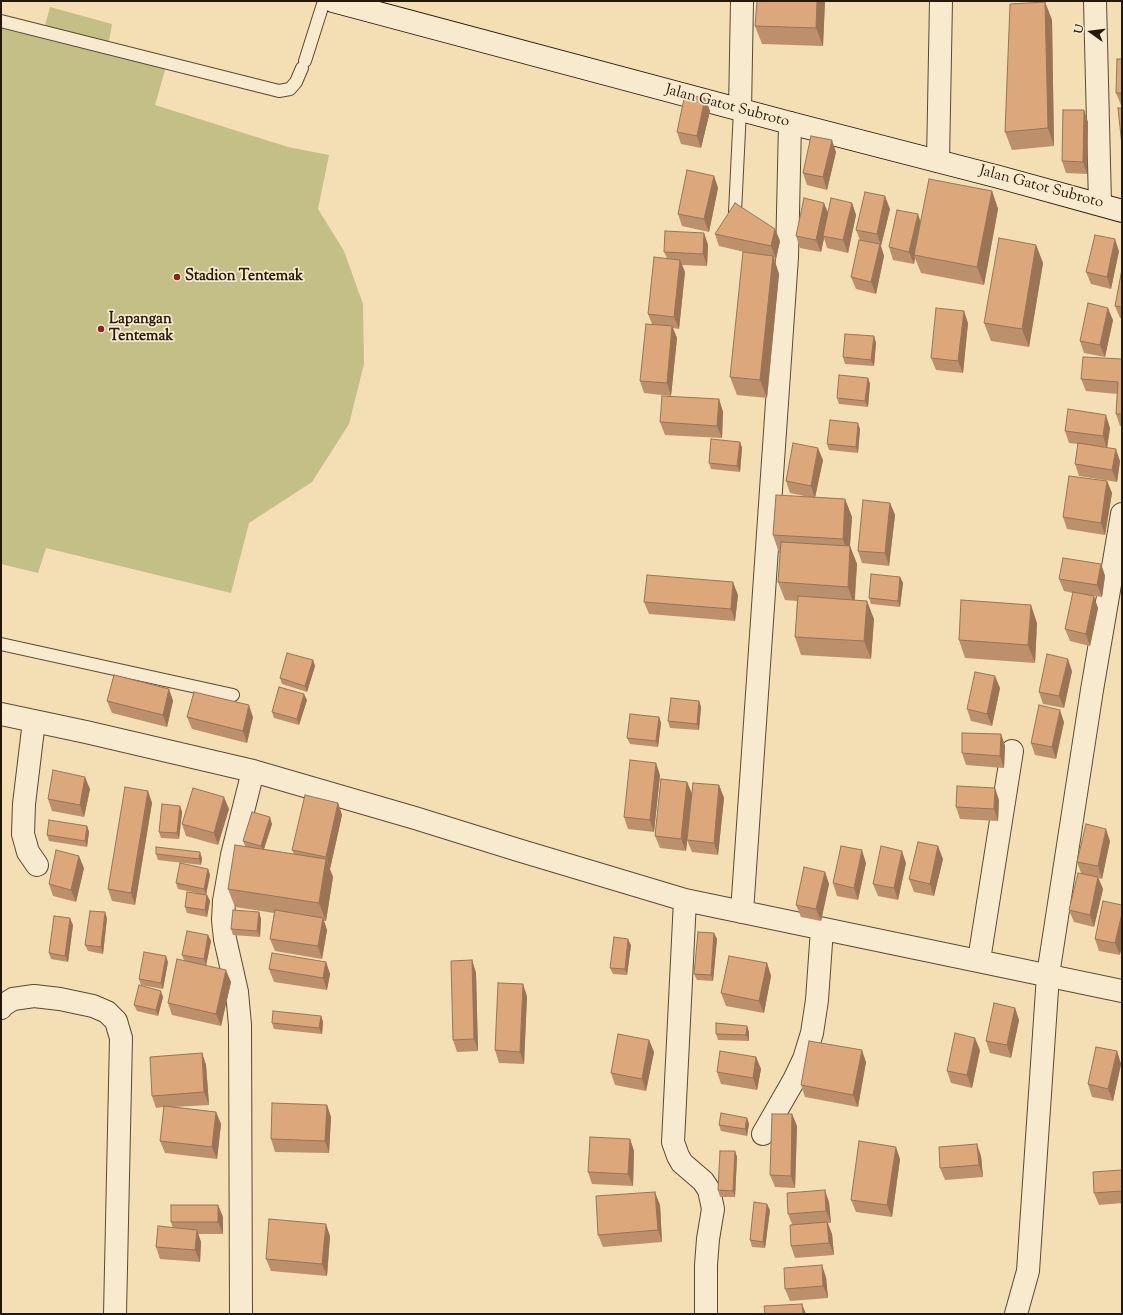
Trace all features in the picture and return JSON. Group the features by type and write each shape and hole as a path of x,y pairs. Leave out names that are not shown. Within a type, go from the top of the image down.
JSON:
{"street":[{"name":"Jalan Gatot Subroto","path":"333,1 1122,211"},
{"path":"740,110 742,1"},
{"path":"938,161 941,1"},
{"path":"1095,1 1100,204"},
{"path":"742,912 787,257 790,123"},
{"path":"1016,1314 1028,1271 1048,975 1092,690 1122,514"},
{"path":"1,714 253,771 415,818 685,900 1122,991"},
{"path":"34,721 24,804 23,834 28,852 37,865"},
{"path":"979,960 1012,751"},
{"path":"241,1314 240,1025 237,992 225,939 223,920 224,901 232,855 253,771"},
{"path":"685,900 673,1142 682,1163 703,1181 709,1190 713,1209 708,1239 706,1265 706,1314"},
{"path":"762,1134 794,1080 804,1059 812,1033 817,1000 822,929"},
{"path":"1,1008 13,999 34,996 47,997 93,1006 107,1012 116,1021 121,1038 115,1314"}],"lane":[{"path":"1,21 279,91 290,89 296,82 304,65 324,1"},
{"path":"735,212 740,110"},
{"path":"1,644 233,695"}],"shaded area":[{"name":"Stadion Tentemak","path":"50,7 112,24 108,47 168,60 155,105 288,147 329,155 318,209 344,251 363,304 364,364 349,424 312,482 249,523 231,593 46,548 38,573 1,564 1,22 43,33"}],"building":[{"path":"757,1 817,1 816,28 755,26"},
{"path":"1045,2 1048,128 1005,132 1010,4"},
{"path":"1117,59 1122,59 1122,93 1116,93"},
{"path":"685,94 705,98 697,136 677,132"},
{"path":"1118,108 1122,108 1122,146"},
{"path":"1063,110 1084,110 1083,162 1062,161"},
{"path":"811,136 832,140 823,177 803,173"},
{"path":"687,170 714,176 704,219 678,214"},
{"path":"929,179 992,191 977,267 914,255"},
{"path":"865,192 885,196 877,234 856,230"},
{"path":"804,198 824,203 816,240 796,236"},
{"path":"831,198 852,203 843,240 823,236"},
{"path":"735,203 775,229 771,246 715,234"},
{"path":"897,210 918,214 909,252 889,247"},
{"path":"665,231 704,233 703,254 664,252"},
{"path":"1095,235 1115,239 1107,277 1086,272"},
{"path":"999,238 1036,245 1022,329 984,323"},
{"path":"859,240 880,244 871,282 851,277"},
{"path":"743,252 773,256 760,380 730,377"},
{"path":"654,257 680,260 674,317 648,314"},
{"path":"1122,269 1122,307 1115,306"},
{"path":"1088,303 1108,308 1100,345 1080,341"},
{"path":"936,308 964,311 958,361 931,358"},
{"path":"646,324 672,326 667,383 640,381"},
{"path":"845,334 874,336 871,360 843,357"},
{"path":"1083,357 1122,359 1122,414 1116,414 1118,382 1081,379"},
{"path":"839,375 868,378 865,401 837,398"},
{"path":"662,396 719,399 717,426 660,422"},
{"path":"1068,409 1106,415 1103,436 1065,431"},
{"path":"830,420 858,423 856,447 827,444"},
{"path":"711,439 740,442 737,466 709,463"},
{"path":"793,443 818,448 811,486 786,481"},
{"path":"1078,443 1116,449 1112,470 1075,464"},
{"path":"1069,476 1107,481 1101,523 1063,517"},
{"path":"776,495 845,499 843,539 773,535"},
{"path":"863,500 890,503 885,553 858,551"},
{"path":"781,542 850,546 848,587 778,582"},
{"path":"1063,558 1101,564 1097,585 1059,579"},
{"path":"871,574 900,577 898,601 869,598"},
{"path":"647,575 733,582 731,609 644,602"},
{"path":"1073,592 1094,596 1086,634 1065,629"},
{"path":"798,596 867,601 864,641 795,637"},
{"path":"961,600 1031,605 1028,645 959,640"},
{"path":"287,653 313,660 305,686 280,678"},
{"path":"1047,654 1068,659 1059,696 1039,692"},
{"path":"975,672 995,676 987,714 967,709"},
{"path":"114,675 169,689 163,715 107,701"},
{"path":"279,687 304,694 297,719 272,712"},
{"path":"194,692 249,705 243,731 187,717"},
{"path":"671,698 699,701 697,724 668,721"},
{"path":"1039,705 1060,710 1052,747 1031,743"},
{"path":"630,714 659,717 656,741 627,738"},
{"path":"962,733 1001,734 1000,756 962,753"},
{"path":"630,760 656,763 650,820 624,817"},
{"path":"53,770 85,777 80,805 48,799"},
{"path":"661,779 687,782 681,839 655,836"},
{"path":"693,783 719,785 714,843 687,840"},
{"path":"957,786 995,788 994,809 956,807"},
{"path":"125,787 148,791 131,893 108,889"},
{"path":"193,788 224,797 214,833 182,824"},
{"path":"305,795 338,803 326,857 292,850"},
{"path":"162,804 180,806 177,833 159,832"},
{"path":"252,812 270,817 261,846 243,841"},
{"path":"49,820 87,826 85,841 47,835"},
{"path":"1086,824 1106,829 1098,866 1077,862"},
{"path":"918,842 938,846 930,884 909,879"},
{"path":"235,845 326,859 319,903 228,889"},
{"path":"841,846 862,850 854,888 833,883"},
{"path":"881,846 902,851 894,888 873,884"},
{"path":"156,847 200,852 199,859 156,854"},
{"path":"56,850 79,856 71,890 49,884"},
{"path":"180,863 208,869 204,889 176,883"},
{"path":"804,867 825,872 816,909 796,905"},
{"path":"1078,873 1098,877 1090,915 1069,910"},
{"path":"187,892 207,895 205,910 185,907"},
{"path":"1103,901 1122,905 1122,913 1115,943 1095,939"},
{"path":"233,910 259,912 257,931 231,929"},
{"path":"275,910 323,918 318,946 270,939"},
{"path":"90,911 105,912 101,947 85,945"},
{"path":"54,916 70,918 65,956 49,953"},
{"path":"187,931 208,935 204,959 182,955"},
{"path":"698,932 714,933 711,975 694,974"},
{"path":"614,937 628,939 625,969 610,968"},
{"path":"144,952 166,956 161,983 139,979"},
{"path":"272,953 326,962 323,978 269,969"},
{"path":"729,956 767,963 759,1001 721,993"},
{"path":"177,959 226,970 216,1014 168,1003"},
{"path":"472,960 474,1039 453,1040 451,961"},
{"path":"498,983 523,984 520,1052 495,1050"},
{"path":"139,985 161,991 156,1010 134,1005"},
{"path":"994,1003 1015,1008 1007,1045 986,1041"},
{"path":"273,1011 321,1016 319,1028 272,1023"},
{"path":"716,1023 747,1026 746,1035 716,1034"},
{"path":"955,1033 975,1038 967,1075 947,1071"},
{"path":"618,1034 649,1040 642,1079 611,1073"},
{"path":"809,1041 862,1050 853,1095 801,1085"},
{"path":"1096,1047 1117,1051 1108,1089 1088,1084"},
{"path":"720,1051 756,1057 753,1078 717,1072"},
{"path":"202,1053 204,1092 152,1096 150,1057"},
{"path":"272,1103 327,1105 325,1141 271,1139"},
{"path":"164,1106 216,1112 212,1147 160,1141"},
{"path":"721,1113 747,1118 745,1129 719,1125"},
{"path":"772,1114 792,1114 791,1176 770,1175"},
{"path":"590,1137 630,1139 628,1174 588,1172"},
{"path":"859,1141 896,1147 887,1205 851,1200"},
{"path":"977,1144 979,1165 940,1168 939,1147"},
{"path":"720,1151 735,1151 733,1191 718,1190"},
{"path":"1122,1170 1122,1191 1094,1193 1093,1172"},
{"path":"825,1190 826,1211 788,1214 787,1193"},
{"path":"655,1192 658,1230 598,1235 596,1196"},
{"path":"754,1202 767,1204 763,1242 750,1240"},
{"path":"171,1205 218,1205 218,1222 171,1222"},
{"path":"269,1219 326,1224 322,1264 266,1259"},
{"path":"827,1222 829,1243 791,1246 790,1225"},
{"path":"158,1226 197,1230 195,1250 156,1247"},
{"path":"822,1265 823,1286 785,1289 784,1268"},
{"path":"802,1304 803,1314 765,1314 764,1306"}],"place":[{"name":"Stadion Tentemak","path":"177,277"},
{"name":"Lapangan Tentemak","path":"101,329"}]}
